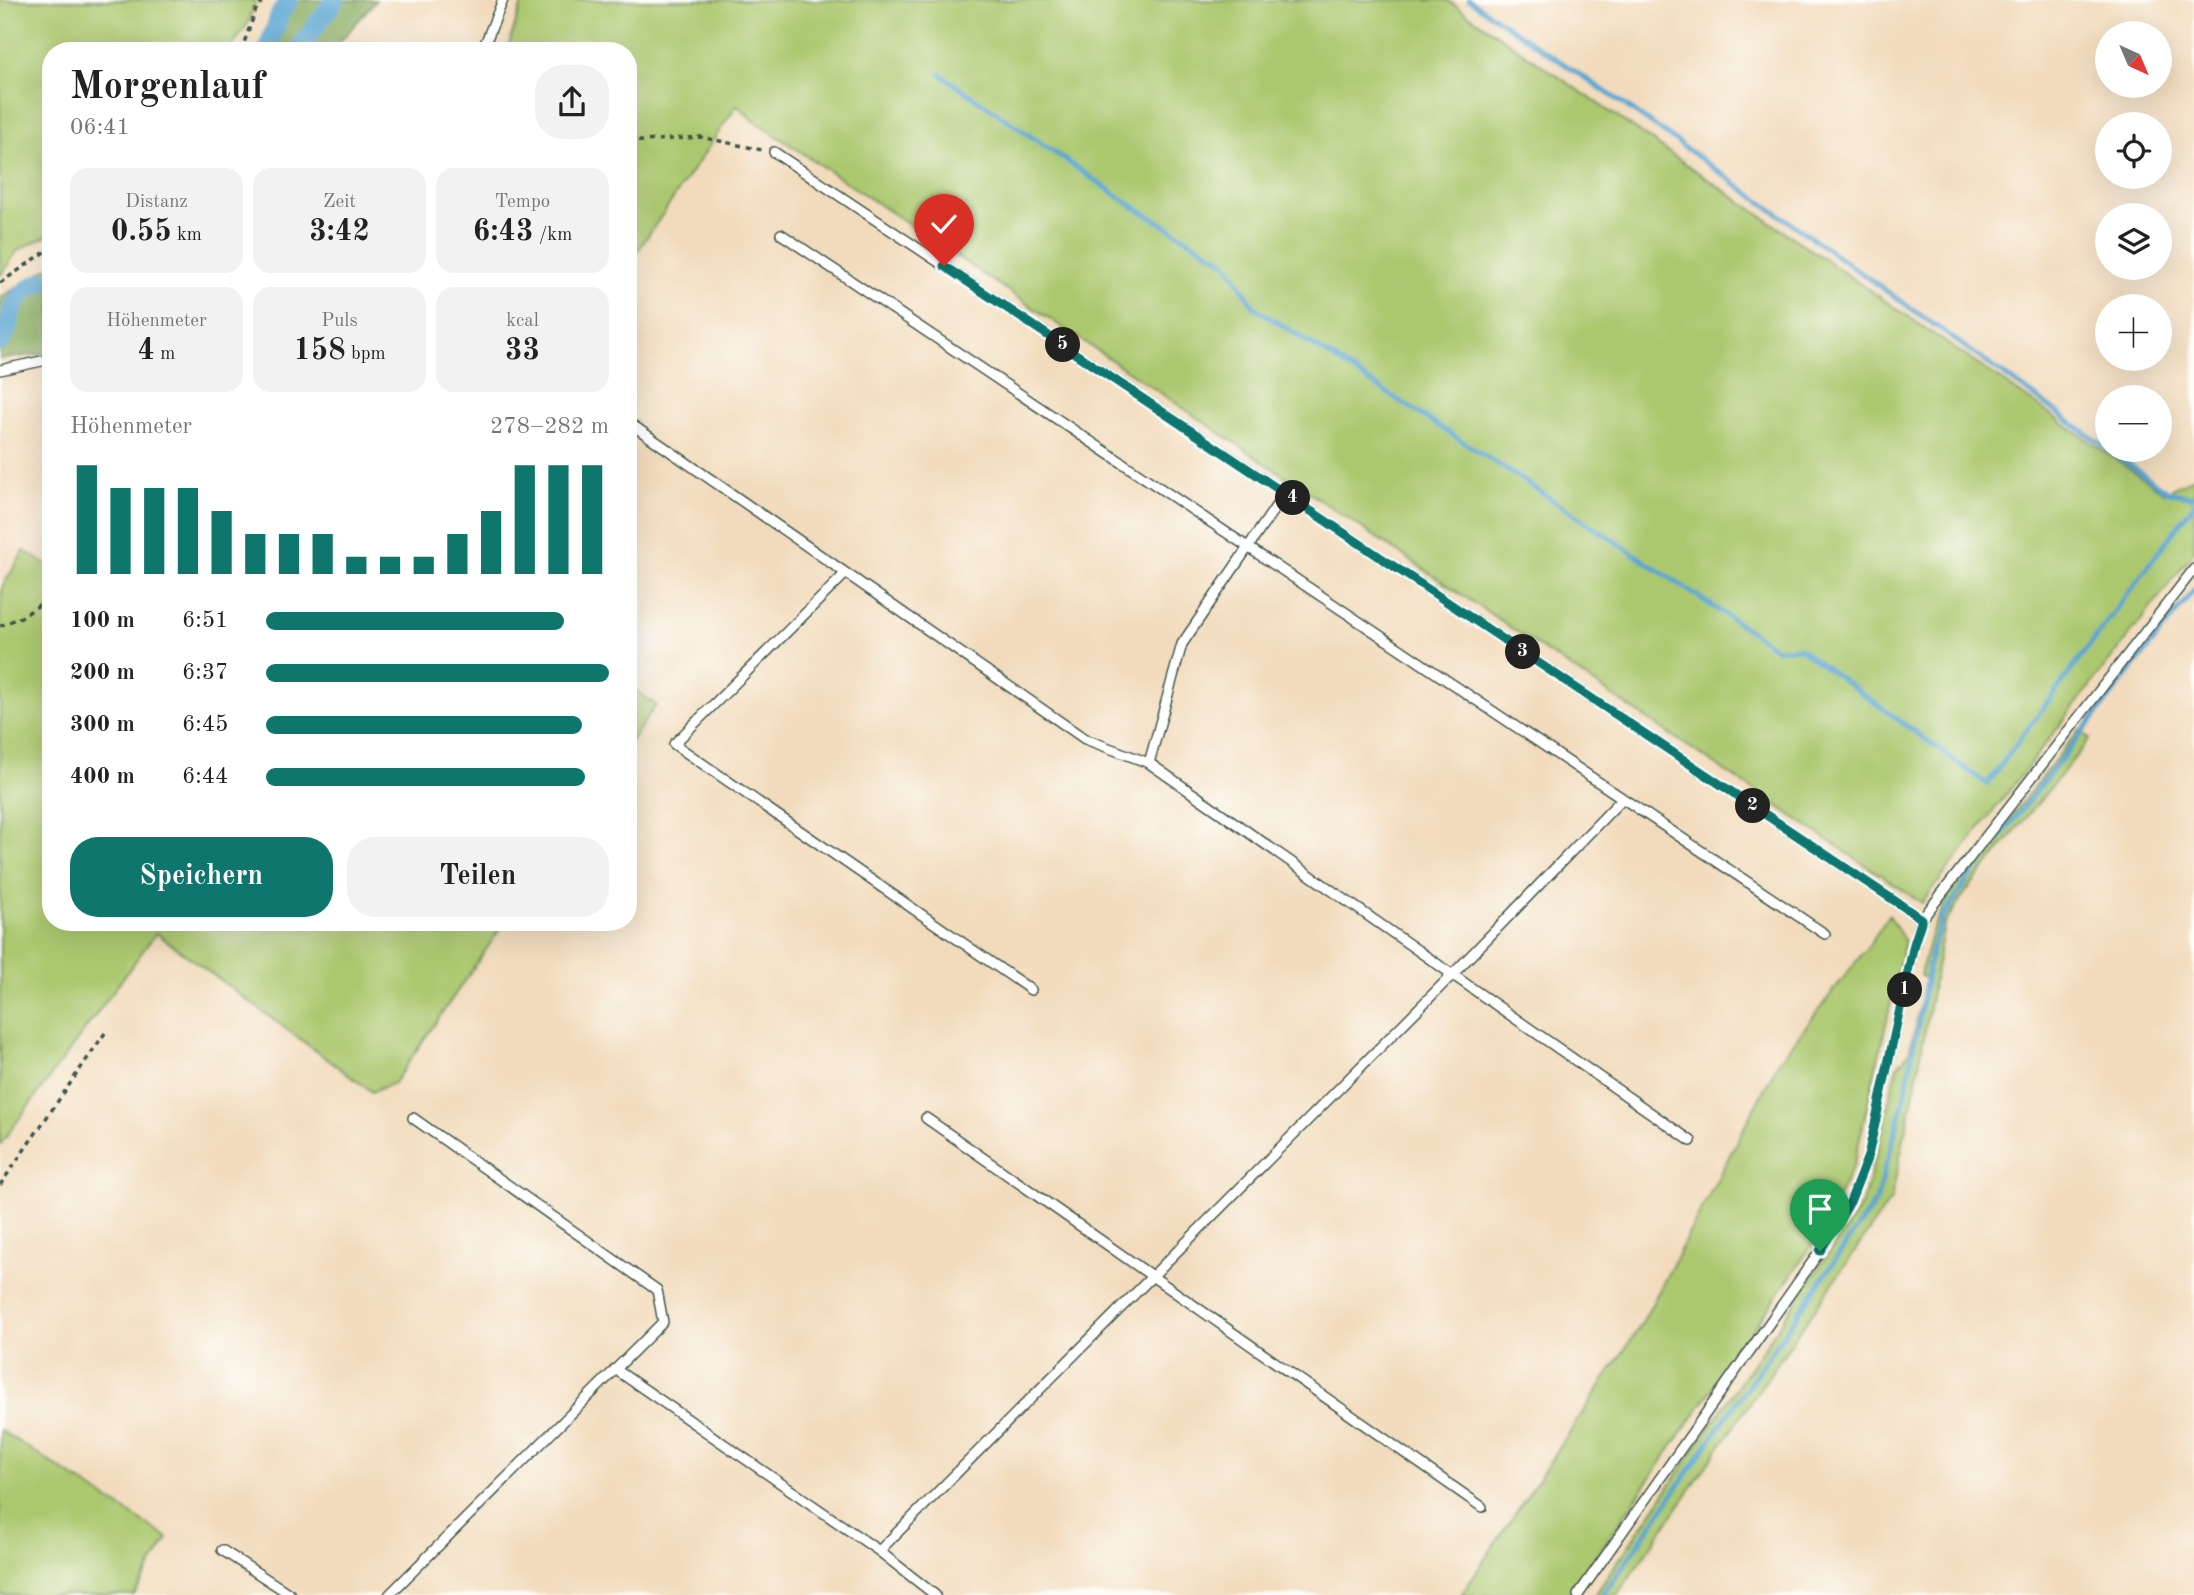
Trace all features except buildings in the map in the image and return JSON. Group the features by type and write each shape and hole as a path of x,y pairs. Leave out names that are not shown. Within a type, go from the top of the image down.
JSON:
{"lane":[{"path":"486,42 503,0"},
{"path":"774,152 1922,919"},
{"path":"781,234 1621,800 1825,934"},
{"path":"0,370 42,361"},
{"path":"637,428 1085,739 1149,763 1691,1141"},
{"path":"1149,763 1182,645 1285,493"},
{"path":"1578,1595 1820,1251 1850,1202 1868,1156 1914,944 1922,919 2194,569"},
{"path":"845,574 674,744 1031,990"},
{"path":"878,1551 1453,974 1621,800"},
{"path":"389,1595 663,1322 657,1290 413,1118"},
{"path":"926,1118 1482,1507"},
{"path":"615,1370 878,1551 935,1595"},
{"path":"222,1550 290,1595"}],"path":[{"path":"244,42 257,7 264,0"},
{"path":"637,141 701,137 774,152"},
{"path":"0,283 42,254"},
{"path":"0,626 23,616 42,603"},
{"path":"0,1185 105,1033"}],"green space":[{"path":"0,0 256,0 248,23 235,42 42,42 42,238 18,250 0,276"},
{"path":"294,0 376,0 340,42 265,42"},
{"path":"523,0 1447,0 2095,445 2095,462 2120,462 2165,493 2194,477 2194,552 1922,903 753,120 737,105 637,252 637,42 510,42"},
{"path":"42,272 42,354 0,359 0,298"},
{"path":"24,551 42,562 42,931 499,931 394,1083 372,1092 156,933 0,1145 2,587"},
{"path":"637,691 656,705 637,732"},
{"path":"2079,730 2090,739 1967,890 1944,924 1915,1087 1891,1199 1617,1595 1595,1595 1862,1204 1879,1146 1897,1067 1909,1053 1926,980 1920,975 1932,931 1949,895"},
{"path":"1889,915 1905,941 1854,1164 1819,1235 1569,1595 1461,1595 1641,1325 1779,1061"},
{"path":"0,1430 168,1538 134,1595 0,1595"}],"waterway":[{"path":"270,42 280,14 289,0"},
{"path":"304,42 335,0"},
{"path":"1469,0 1621,102 2095,439"},
{"path":"940,74 1128,203 1227,263 1254,307 1527,483 1777,649 1799,648 1987,784 2194,504"},
{"path":"0,341 21,295 42,282"},
{"path":"2126,462 2168,492 2194,497"},
{"path":"1603,1595 1876,1201 1904,1100 1931,953 1942,918 1972,873 2194,590"}],"route":[{"path":"944,266 1922,919 1914,944 1868,1156 1850,1202 1820,1251"}]}
